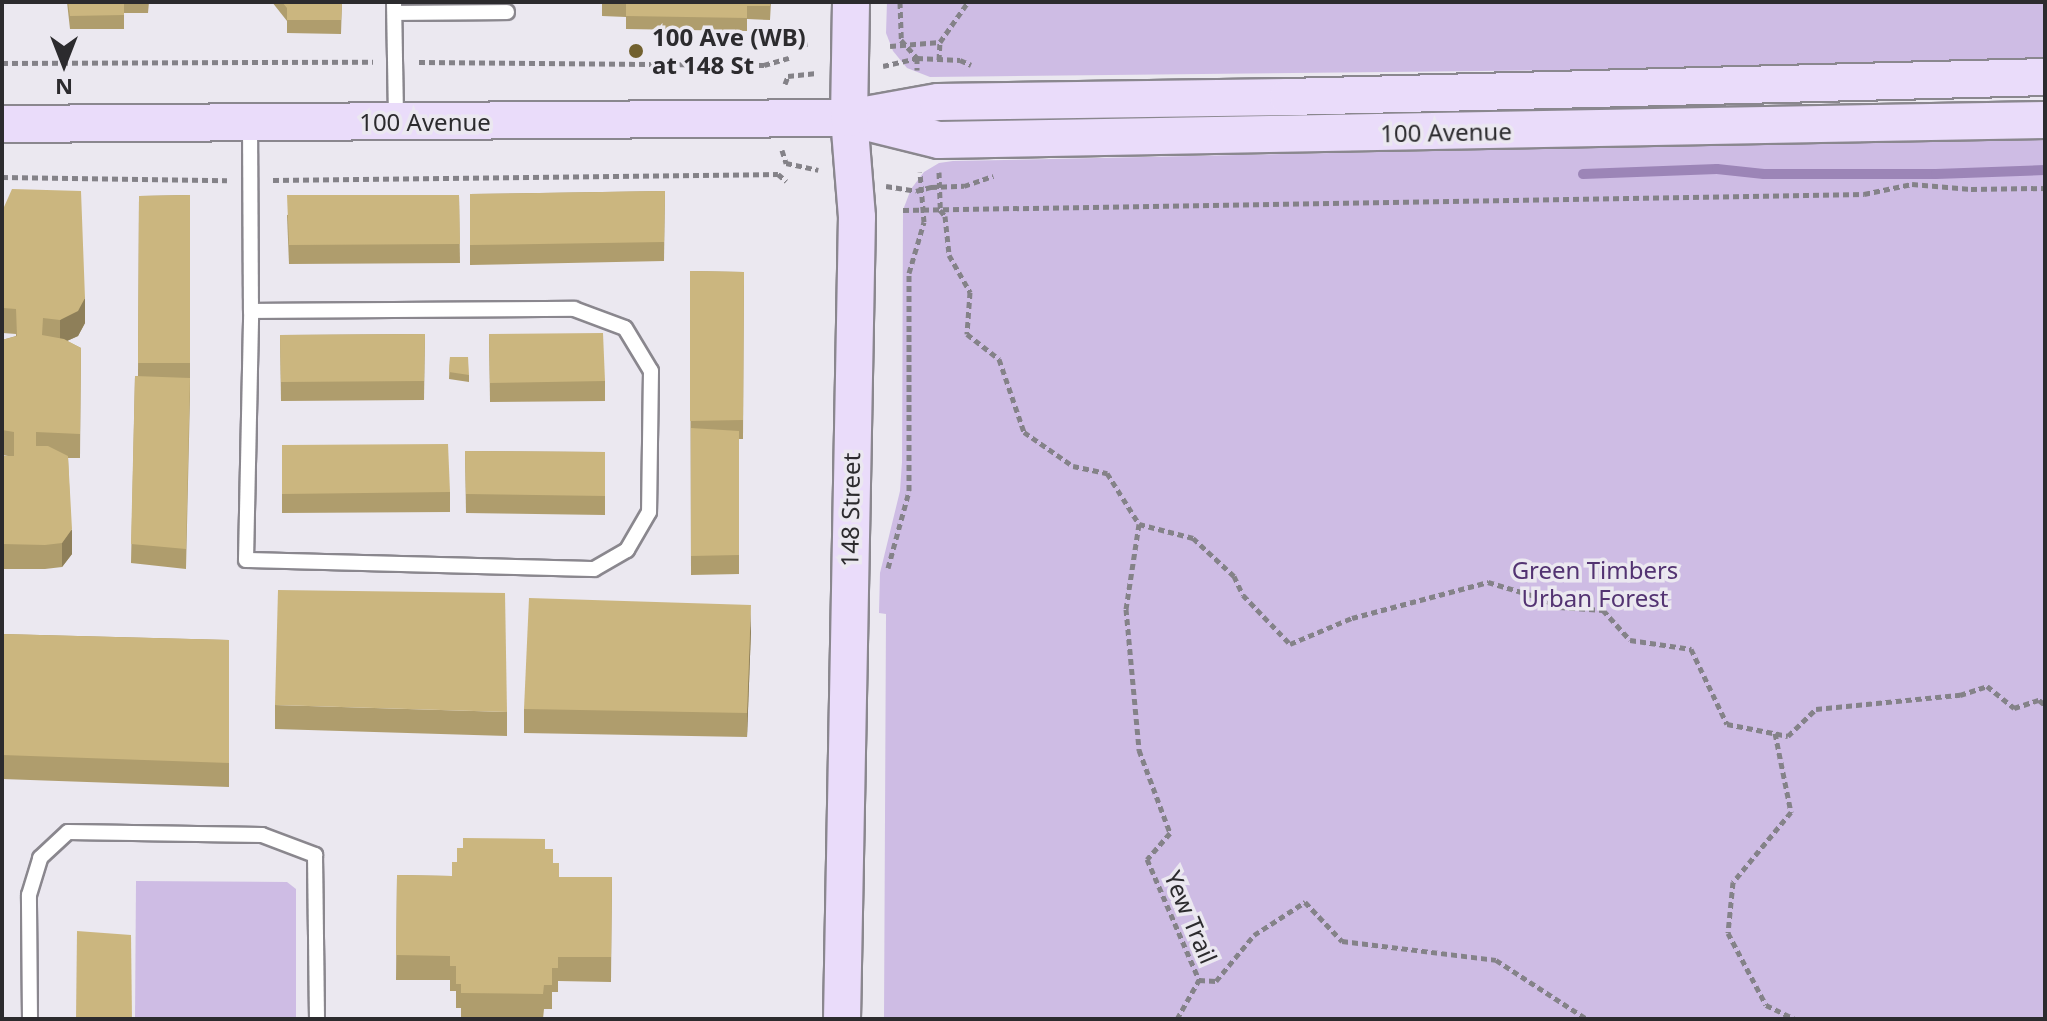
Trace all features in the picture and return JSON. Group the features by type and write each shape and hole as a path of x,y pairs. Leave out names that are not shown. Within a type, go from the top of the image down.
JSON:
{"main road":[{"name":"148 Street","path":"842,1019 857,217 849,118 851,2"},
{"name":"100 Avenue","path":"2,124 849,118 938,102 1288,97 2045,77"},
{"name":"100 Avenue","path":"849,118 939,140 2045,120"}],"lane":[{"path":"396,123 394,8 507,12"},
{"path":"250,121 251,311 246,560 594,569 627,550 649,512 651,371 625,328 574,309 251,311"},
{"path":"30,1019 29,895 40,858 68,832 262,835 315,855 317,1019"}],"path":[{"path":"900,2 898,11 903,45 917,58 917,73"},
{"path":"938,68 940,42 968,2"},
{"path":"890,46 940,42"},
{"path":"902,63 917,58"},
{"path":"2,63 26,63"},
{"path":"939,163 940,210 945,216 949,255 970,292 967,334 999,359 1024,432 1073,466 1107,473 1139,524 1193,538 1234,576 1243,595 1290,644 1352,618 1488,582 1538,597 1559,607 1603,610 1630,640 1691,649 1727,724 1788,736 1816,709 1960,695 1987,686 2014,708 2039,700 2045,705"},
{"path":"283,180 778,174 786,181"},
{"path":"848,593 887,571 909,491 909,273 924,210 921,175"},
{"path":"2,177 228,180"},
{"path":"903,210 1864,194 1912,184 1971,189 2045,188"},
{"name":"Yew Trail","path":"1139,524 1126,609 1137,734 1139,750 1170,833 1147,859 1199,980 1216,981 1254,935 1305,902 1342,941 1496,960 1587,1019"},
{"path":"1775,733 1791,812 1733,882 1728,933 1766,1005 1795,1019"},
{"path":"1177,1019 1199,980"}],"green space":[{"path":"887,2 2045,2 2045,65 930,77 907,68 893,51 886,33"},
{"name":"Green Timbers Urban Forest","path":"2045,138 2045,1019 884,1019 886,614 879,613 880,573 900,491 902,462 903,210 911,189 924,172 939,163 953,161"},
{"path":"136,881 287,882 296,889 296,1019 135,1019"}],"building":[{"path":"68,2 124,2 124,15 70,16"},
{"path":"282,2 342,2 341,20 287,20 287,8"},
{"path":"602,2 770,2 770,6 747,6 747,18 626,16 626,3"},
{"path":"12,189 81,191 85,298 78,311 60,320 43,318 42,335 64,339 81,348 80,434 36,432 36,446 48,446 68,456 72,529 62,543 45,545 2,544 2,456 14,456 14,432 2,430 2,340 17,336 16,309 3,308 2,206"},
{"path":"665,191 664,242 470,245 470,194"},
{"path":"190,195 190,363 138,363 139,196"},
{"path":"287,195 459,195 460,244 289,245"},
{"path":"690,271 744,272 743,420 690,421"},
{"path":"603,333 605,381 490,383 489,334"},
{"path":"425,334 424,381 281,382 280,335"},
{"path":"450,357 468,357 469,375 449,372"},
{"path":"135,376 190,378 186,549 131,544"},
{"path":"691,428 739,431 739,555 691,556"},
{"path":"448,444 450,492 282,494 282,445"},
{"path":"465,451 605,452 605,496 466,494"},
{"path":"278,590 505,593 507,712 275,705"},
{"path":"529,598 751,605 747,713 524,709"},
{"path":"2,634 229,640 229,763 2,755"},
{"path":"463,838 545,839 545,849 553,849 553,863 559,863 559,877 612,877 611,957 558,957 558,968 552,968 552,985 544,985 543,994 461,993 461,984 456,984 456,966 450,966 450,956 396,955 397,875 452,876 452,862 457,862 457,848 463,848"},
{"path":"77,931 131,935 132,1019 76,1019"}],"waterway":[{"path":"1583,174 1717,169 1764,174 1936,174 2045,170"}],"place":[{"name":"100 Ave (WB) at 148 St","path":"636,51"}]}
